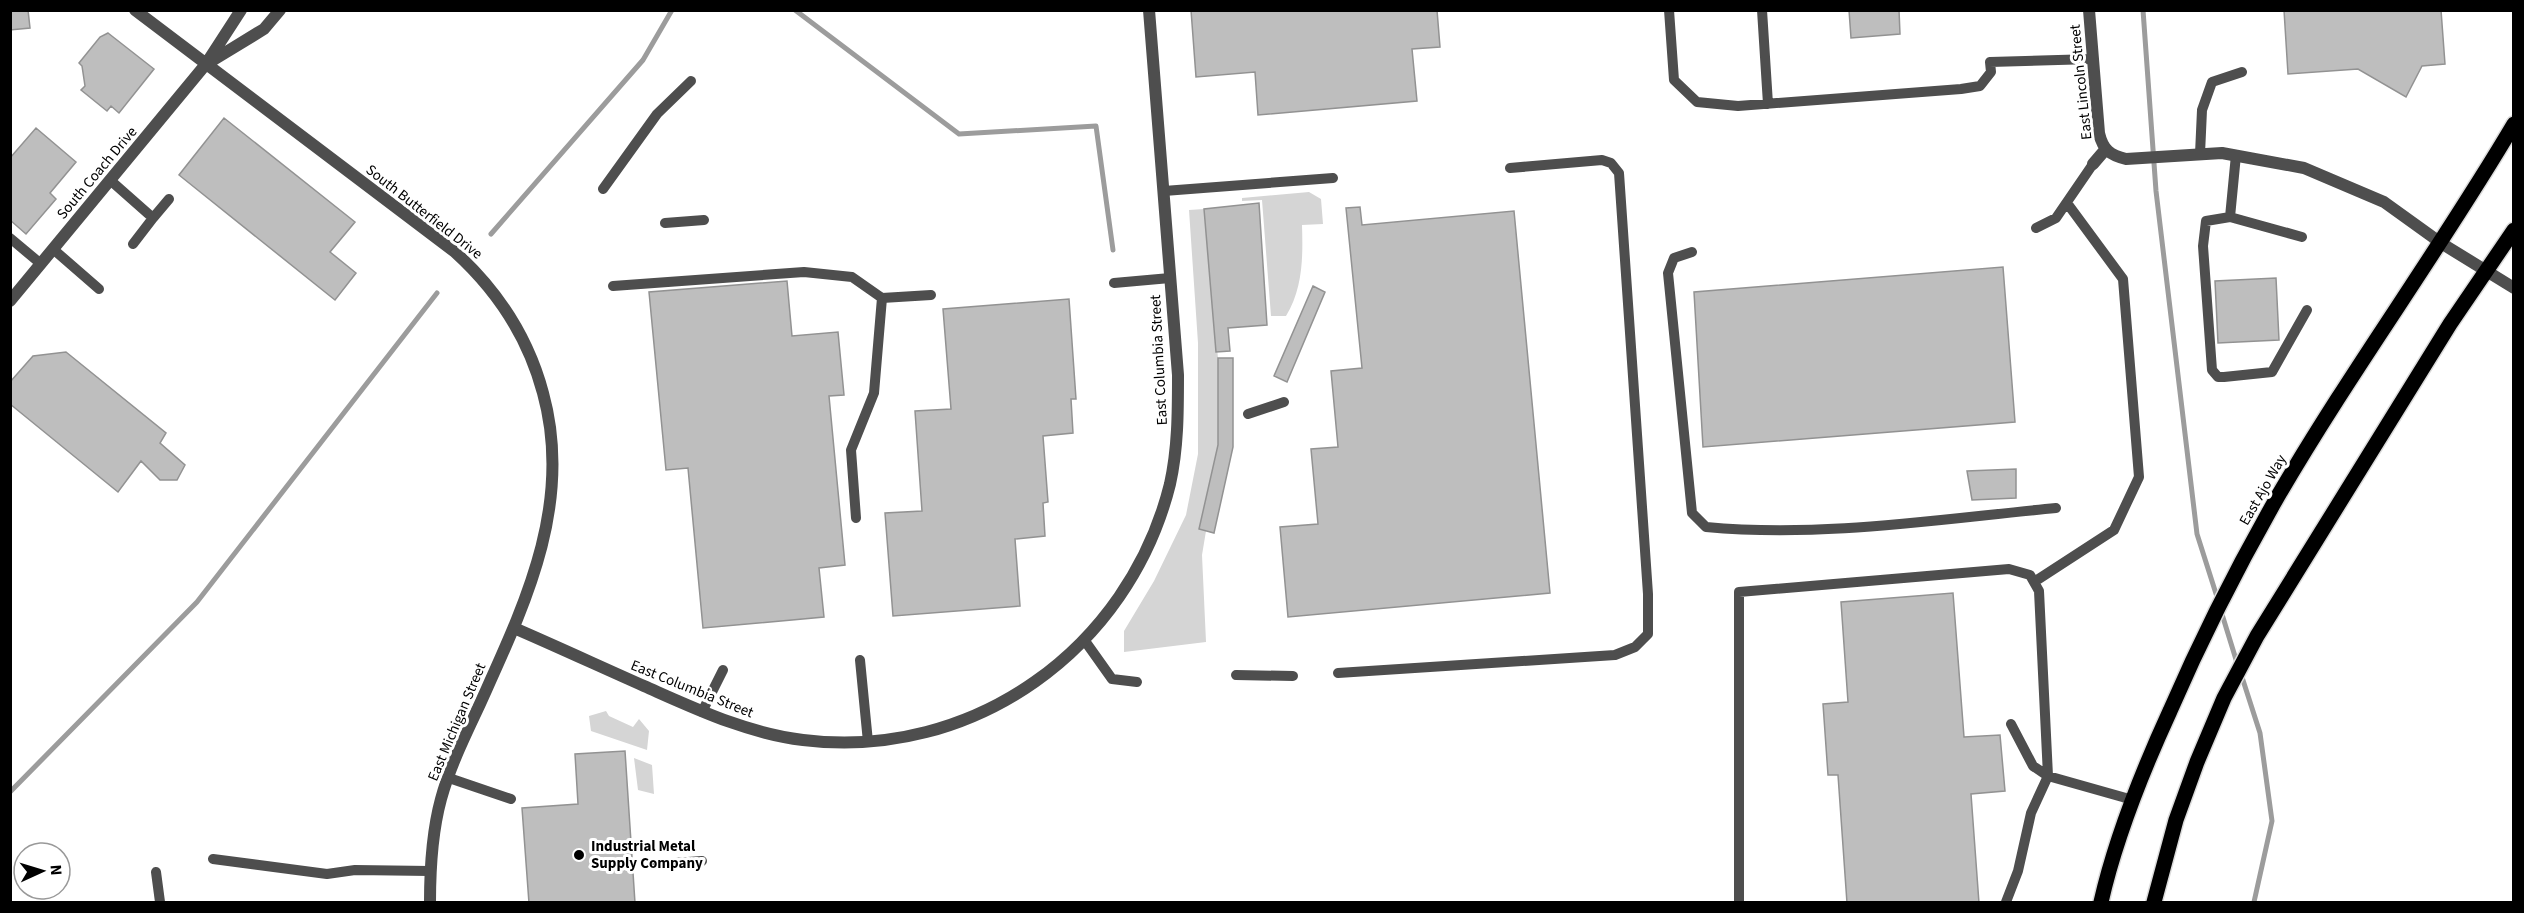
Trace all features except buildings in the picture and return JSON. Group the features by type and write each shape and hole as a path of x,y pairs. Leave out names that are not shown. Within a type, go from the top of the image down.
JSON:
{"main road":[{"name":"East Ajo Way","path":"2101,903 2133,800 2202,639 2236,573 2307,449 2441,243 2514,124"},
{"path":"2154,903 2176,820 2224,698 2257,636 2450,324 2487,273 2514,230"}],"street":[{"name":"South Butterfield Drive","path":"135,10 455,252 492,292 526,343 547,408 554,475 549,521 541,556 514,628"},
{"name":"South Coach Drive","path":"10,301 206,64 241,10"},
{"name":"South Coach Drive","path":"206,64 264,29 280,10"},
{"name":"East Columbia Street","path":"514,628 738,726 795,739 868,742 934,730 999,704 1046,676 1085,641 1113,608 1136,573 1155,530 1170,484 1178,428 1178,375 1149,10"},
{"name":"East Lincoln Street","path":"2089,10 2099,133 2105,150"},
{"path":"2093,164 2105,150 2114,156 2137,158 2181,154 2236,155 2304,168 2384,202 2441,243 2514,288"},
{"name":"East Michigan Street","path":"430,903 430,871 434,838 448,778 514,628"}],"lane":[{"path":"1669,10 1674,80 1697,102 1738,106 1961,89 1980,86 1990,72 1990,62 2093,59"},
{"path":"1762,10 1768,104"},
{"path":"2200,154 2202,110 2212,82 2242,72"},
{"path":"603,189 657,114 691,81"},
{"path":"2230,218 2236,155"},
{"path":"1338,673 1615,654 1635,647 1648,634 1648,594 1619,173 1611,163 1602,160 1510,168"},
{"path":"2036,228 2056,218 2093,164"},
{"path":"1164,191 1333,178"},
{"path":"111,180 153,218"},
{"path":"133,244 169,199"},
{"path":"2034,582 2114,530 2139,477 2122,279 2067,203"},
{"path":"2302,237 2230,218 2206,221 2203,246 2212,370 2218,377 2272,372 2307,310"},
{"path":"664,223 704,220"},
{"path":"10,238 41,264"},
{"path":"53,249 99,288"},
{"path":"1692,252 1674,258 1668,273 1692,513 1706,527 1741,530 1854,528 2056,508"},
{"path":"613,286 804,272 852,277 882,298 931,295"},
{"path":"1113,283 1170,278"},
{"path":"856,518 851,450 874,393 882,298"},
{"path":"1248,414 1284,402"},
{"path":"1739,903 1739,592 2009,570 2030,574 2039,591 2048,776 2031,813 2018,871 2006,903"},
{"path":"1085,641 1112,679 1137,682"},
{"path":"860,660 868,742"},
{"path":"702,712 723,670"},
{"path":"1236,675 1293,676"},
{"path":"2011,724 2033,766 2048,776 2133,800"},
{"path":"448,778 511,799"},
{"path":"213,860 327,874 354,870 430,871"},
{"path":"645,865 702,861"},
{"path":"156,872 160,903"}],"shaded area":[{"path":"1309,192 1321,199 1323,224 1302,225 1302,260 1296,294 1286,316 1271,316 1262,200 1242,201 1242,198"},
{"path":"1204,209 1218,358 1218,448 1199,529 1206,531 1202,555 1206,642 1124,652 1124,631 1154,581 1186,515 1198,454 1198,343 1189,210"},
{"path":"606,711 609,716 633,727 639,719 649,731 647,750 591,731 589,716"},
{"path":"634,758 652,765 654,794 638,790"}],"waterway":[{"path":"491,234 643,60 672,10"},
{"path":"795,10 959,134 1096,126 1113,250"},
{"path":"2143,10 2156,191 2197,534 2218,600"},
{"path":"10,792 197,602 437,293"},
{"path":"2221,611 2238,666"},
{"path":"2241,674 2260,733 2272,821 2254,902"}],"place":[{"name":"Industrial Metal Supply Company","path":"579,855"}]}
